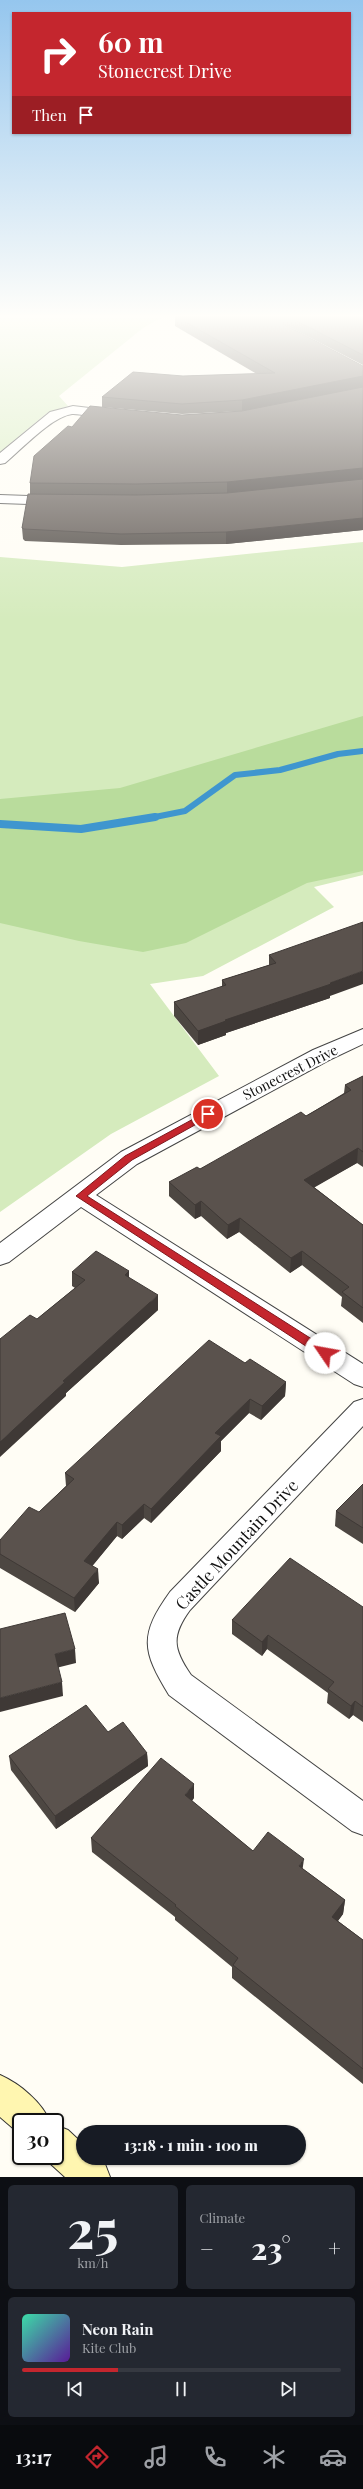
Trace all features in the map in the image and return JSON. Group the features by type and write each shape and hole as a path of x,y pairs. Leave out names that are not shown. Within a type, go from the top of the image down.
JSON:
{"main road":[{"path":"0,2093 22,2113"},
{"path":"64,2151 92,2177"}],"street":[{"path":"0,460 51,418"},
{"path":"0,499 67,501"},
{"name":"Stonecrest Drive","path":"0,1256 81,1196 129,1158 307,1062 363,1036"},
{"path":"81,1196 363,1377"},
{"name":"Castle Mountain Drive","path":"363,1409 180,1601 169,1615 160,1646 166,1664 180,1685 363,1820"}],"green space":[{"path":"0,418 41,418 0,452"},
{"path":"363,542 363,875 314,887 334,907 203,976 150,984 219,1076 111,1134 0,1212 0,557 122,567"},
{"path":"363,716 363,871 307,883 186,943 143,952 79,941 0,923 0,799 120,788"}],"building":[{"path":"80,418 363,418 363,468 227,482 136,484 30,483 34,456 68,426 72,427"},
{"path":"363,479 363,518 226,532 121,534 22,528 28,494 136,495 227,493"},
{"path":"363,922 363,971 330,983 331,984 225,1020 226,1021 198,1031 174,1002 226,985 222,980 276,963 269,955"},
{"path":"363,1076 363,1152 358,1148 304,1180 363,1225 363,1308 342,1292 349,1287 302,1251 291,1258 240,1218 228,1225 201,1201 195,1205 169,1182 197,1167 200,1169 301,1112 306,1116 351,1090 345,1085"},
{"path":"96,1251 129,1271 125,1275 158,1295 63,1381 65,1382 0,1442 0,1339 30,1315 37,1319 85,1280 72,1272"},
{"path":"209,1340 245,1363 250,1359 286,1382 262,1406 250,1399 215,1433 221,1436 151,1509 144,1504 122,1525 117,1522 84,1561 98,1569 74,1598 0,1554 0,1540 29,1507 39,1512 74,1479 65,1473"},
{"path":"363,1484 363,1528 336,1511"},
{"path":"290,1558 363,1607 363,1707 355,1701 351,1706 328,1689 334,1682 268,1635 262,1642 232,1620"},
{"path":"65,1613 75,1649 55,1654 62,1682 0,1698 0,1629"},
{"path":"86,1705 108,1732 123,1722 147,1753 55,1816 9,1756"},
{"path":"161,1758 194,1784 185,1795 253,1851 268,1832 304,1859 299,1866 345,1900 332,1917 363,1940 363,2069 233,1965 238,1958 175,1906 176,1905 91,1838"}],"waterway":[{"path":"155,817 185,811 235,775 280,770 338,754 363,751"},
{"path":"0,824 81,829 155,817"},
{"path":"150,818 155,817"}],"route":[{"path":"208,1114 129,1158 81,1196 187,1262 325,1353"}]}
